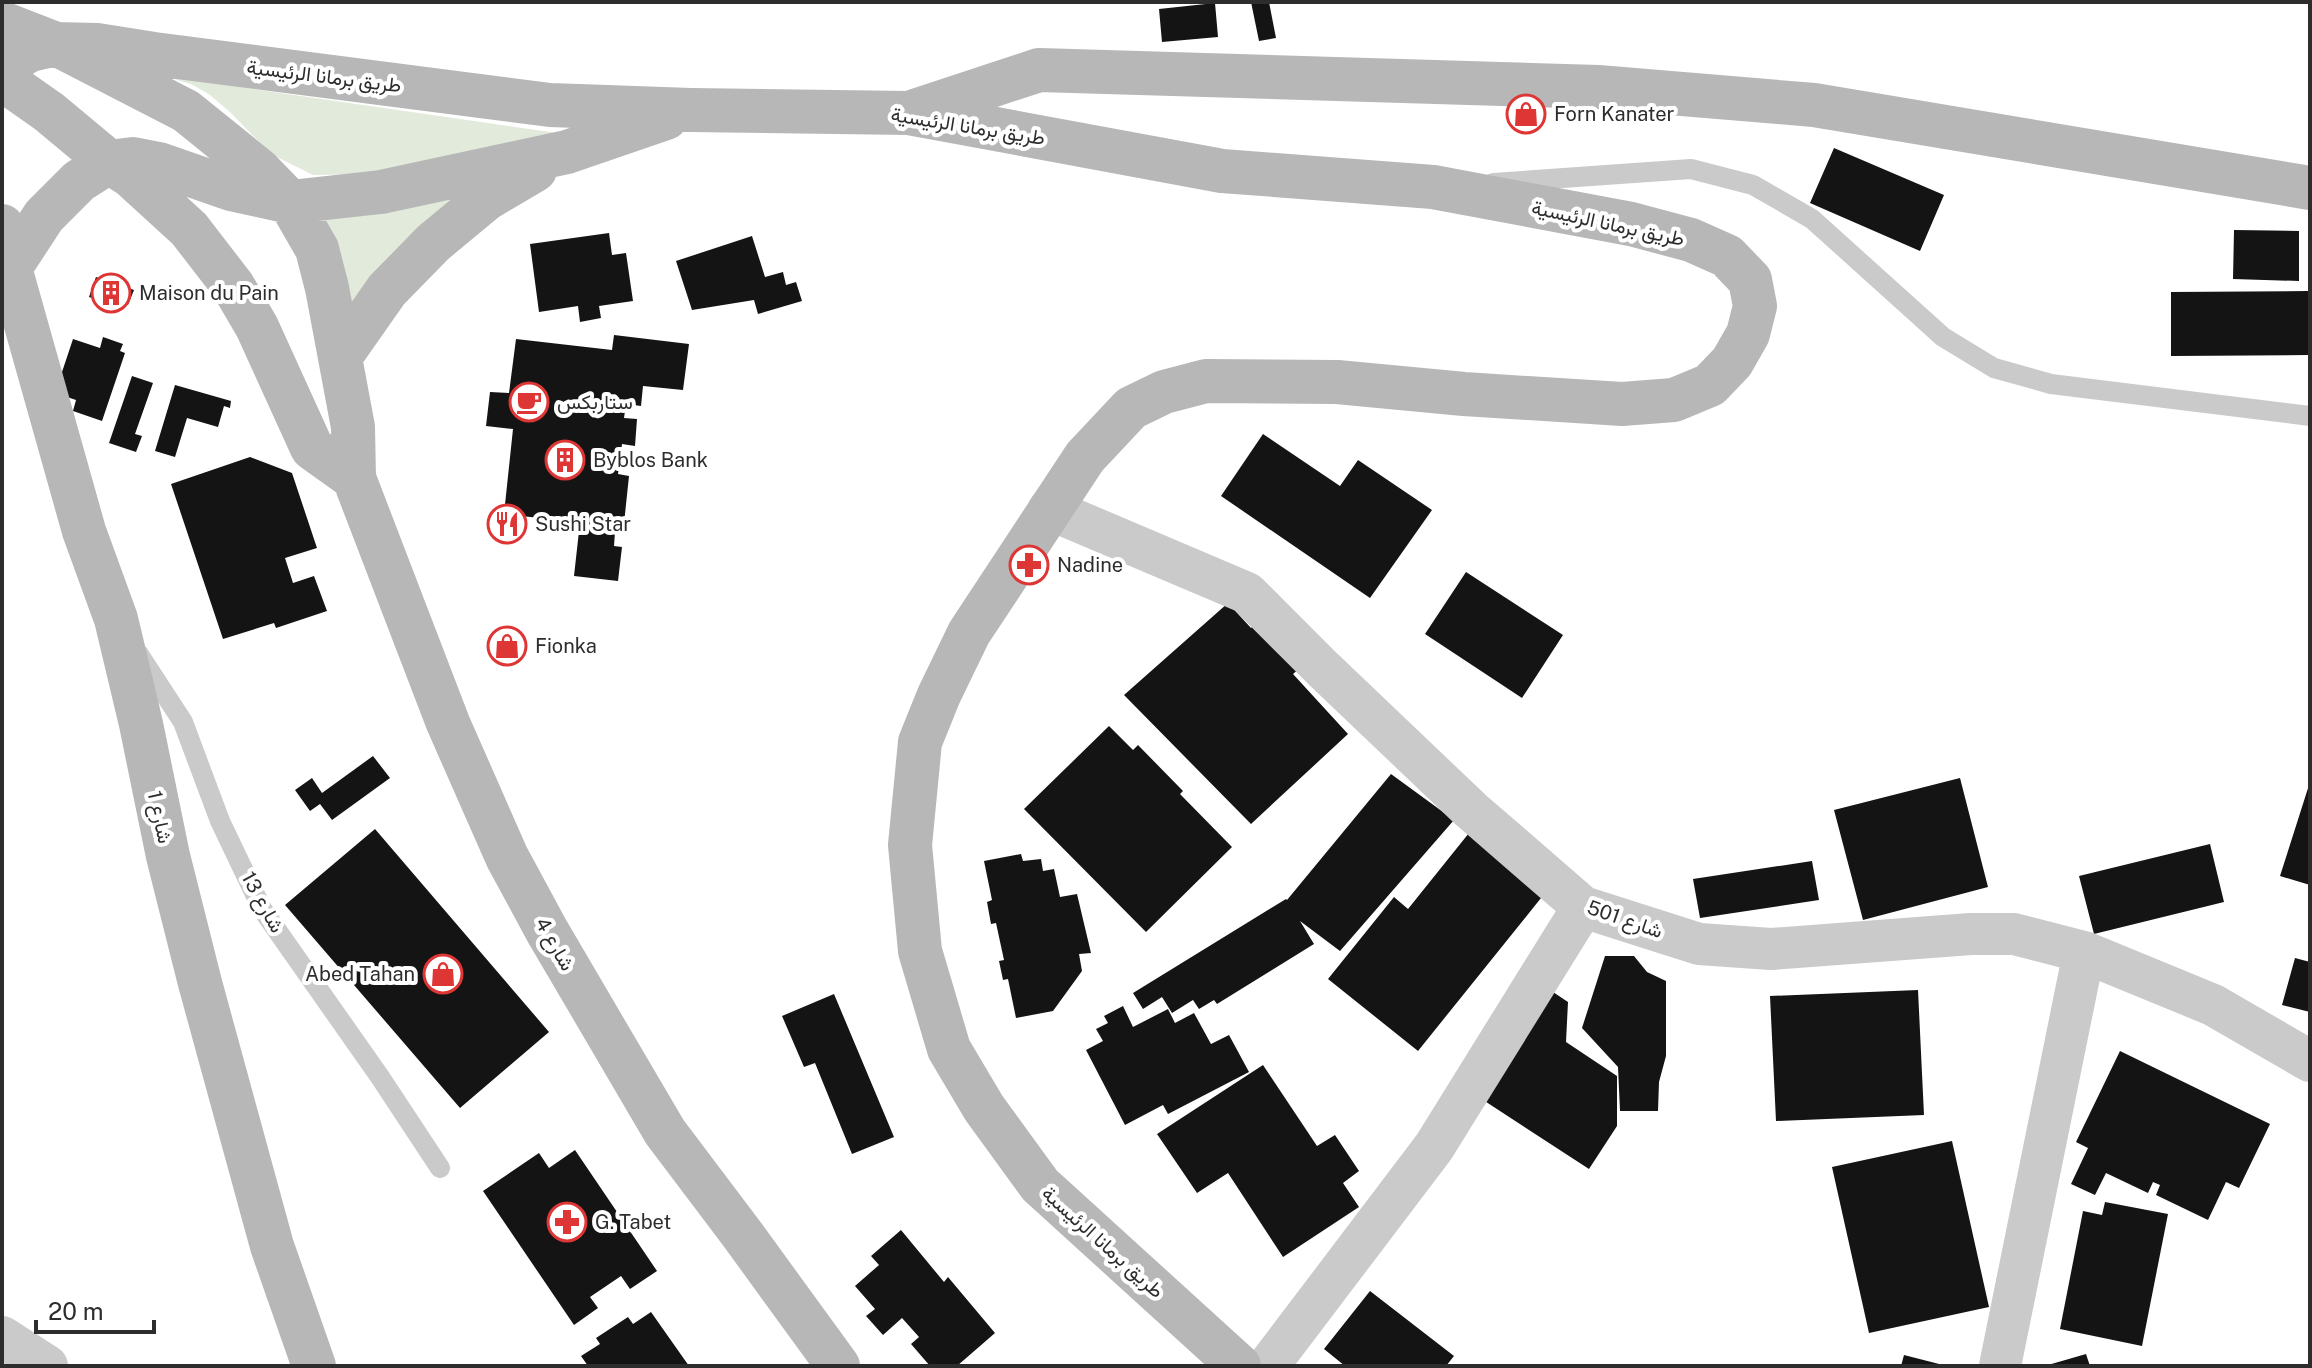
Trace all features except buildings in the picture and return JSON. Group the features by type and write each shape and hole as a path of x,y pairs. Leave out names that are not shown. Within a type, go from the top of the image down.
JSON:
{"street":[{"name":"طريق برمانا الرئيسية","path":"2,23 56,44 97,45 550,105 909,113 1222,171 1433,187 1631,224 1691,240 1727,256 1750,280 1755,306 1748,334 1732,362 1710,385 1674,400 1622,404 1337,382 1206,381 1164,392 1131,408 1085,457 1049,509 969,633 939,695 920,742 910,845 920,951 949,1049 984,1108 1040,1185 1239,1366"},
{"path":"2,72 10,62 30,50 56,44 186,111 259,170 290,202 317,249 330,303 353,427 354,478"},
{"path":"909,113 1039,70 1598,87 1814,105 2310,188"},
{"path":"2,79 150,192 189,229 233,286 257,327 312,448 354,478"},
{"path":"10,268 44,216 79,181 109,162 133,159 159,164 231,189 290,202 381,192 567,152 691,110"},
{"path":"340,357 387,290 433,243 486,199 567,152"},
{"name":"شارع 1","path":"2,226 10,268 84,531 116,619 168,856 200,983 272,1246 314,1366"},
{"name":"شارع 4","path":"354,478 448,723 520,882 665,1132 838,1366"},
{"name":"شارع 501","path":"1049,509 1247,593 1471,810 1583,907 1699,944 1771,949 1971,934 2014,934 2084,952 2213,1005 2310,1061"},
{"path":"1268,1366 1434,1147 1583,907"},
{"path":"2000,1366 2084,952"},
{"path":"2,1337 47,1366"}],"lane":[{"path":"1433,187 1691,169 1753,185 1812,219 1943,337 1994,368 2051,384 2310,416"},
{"name":"شارع 13","path":"116,619 183,722 220,821 262,909 440,1168"}],"green space":[{"path":"169,77 585,137 369,174 313,175 271,154 210,95"},
{"path":"491,187 357,318 316,219"}],"place":[{"name":"Forn Kanater","path":"1526,114"},
{"name":"Maison du Pain","path":"111,293"},
{"name":"ستاربكس","path":"529,402"},
{"name":"Byblos Bank","path":"565,460"},
{"name":"Sushi Star","path":"507,524"},
{"name":"Nadine","path":"1029,565"},
{"name":"Fionka","path":"507,646"},
{"name":"Abed Tahan","path":"443,974"},
{"name":"G. Tabet","path":"567,1222"}]}
